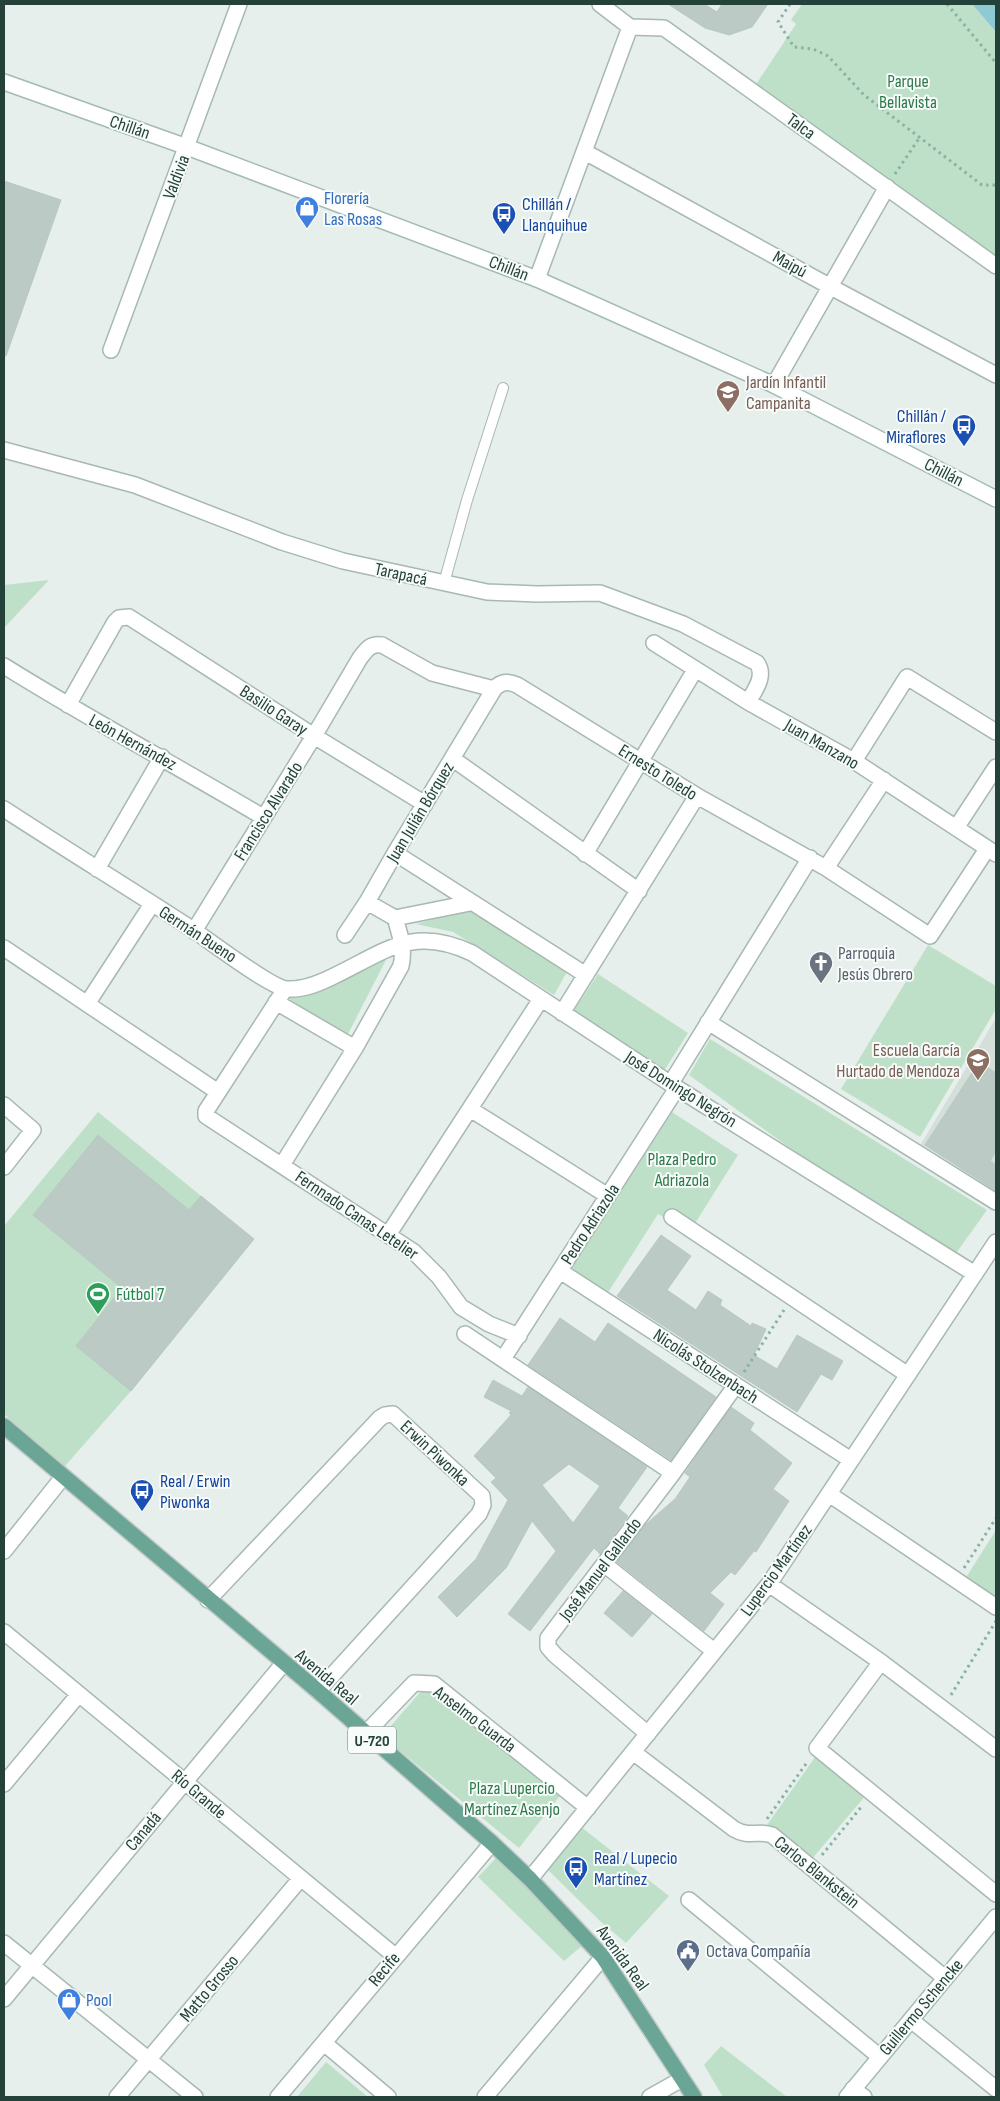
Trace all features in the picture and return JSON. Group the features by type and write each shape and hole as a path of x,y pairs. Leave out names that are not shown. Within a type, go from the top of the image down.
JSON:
{"main road":[{"name":"Avenida Real","path":"4,1426 318,1692 492,1843 530,1879 603,1957 694,2097"}],"street":[{"name":"Valdivia","path":"111,350 239,4"},
{"path":"537,279 630,27 600,4"},
{"name":"Talca","path":"630,27 664,28 996,266"},
{"name":"Chillán","path":"4,82 187,147 537,279 774,385 996,499"},
{"name":"Maipú","path":"585,152 996,374"},
{"path":"774,385 887,187"},
{"name":"Tarapacá","path":"4,450 135,485 282,542 342,561 487,592 600,593 683,624 758,663 760,679 748,702"},
{"name":"Basilio Garay","path":"68,705 115,622 124,616 134,619 314,736 425,804"},
{"name":"Juan Manzano","path":"654,643 748,702 854,761 992,851"},
{"name":"Francisco Alvarado","path":"194,931 360,658 368,647 377,644"},
{"name":"Ernesto Toledo","path":"377,644 388,647 432,673 494,689 504,682 517,685 697,796 810,858 930,936 992,851"},
{"name":"León Hernández","path":"4,666 263,817"},
{"path":"585,854 695,670"},
{"path":"854,761 907,677 996,732"},
{"name":"Juan Julián Bórquez","path":"345,935 367,902 494,689"},
{"path":"97,869 162,757"},
{"path":"452,759 639,891"},
{"path":"956,828 996,767"},
{"path":"826,868 884,780"},
{"path":"562,1013 697,796"},
{"name":"Germán Bueno","path":"4,809 194,931 277,987 285,989"},
{"path":"395,853 586,975"},
{"name":"Pedro Adriazola","path":"503,1360 608,1196 674,1085 708,1022 810,858"},
{"path":"367,902 395,918 470,902"},
{"path":"87,1004 152,904"},
{"path":"282,1165 354,1048 401,966 404,954 403,943 395,918"},
{"name":"José Domingo Negrón","path":"403,943 422,940 457,946 472,953 674,1085 975,1274"},
{"path":"4,948 218,1092 285,989 296,989 319,984 403,943"},
{"path":"388,1235 541,999"},
{"path":"276,1002 354,1048"},
{"path":"708,1022 996,1202"},
{"name":"Fernnado Canas Letelier","path":"218,1092 206,1111 206,1116 210,1120 414,1252 427,1264 461,1307 489,1324 519,1336"},
{"path":"4,1106 33,1130 4,1167"},
{"path":"470,1109 608,1196"},
{"path":"672,1217 908,1375"},
{"name":"Lupercio Martínez","path":"530,1879 769,1584 996,1242"},
{"name":"Nicolás Stolzenbach","path":"560,1271 851,1460"},
{"path":"464,1334 673,1474"},
{"name":"José Manuel Gallardo","path":"648,1734 555,1655 548,1647 548,1638 673,1474 736,1385"},
{"name":"Erwin Piwonka","path":"208,1600 380,1418 394,1414 482,1496 483,1505 479,1514 318,1692"},
{"path":"4,1551 63,1477"},
{"path":"829,1494 996,1606"},
{"path":"604,1564 714,1651"},
{"path":"769,1584 882,1662 996,1749"},
{"name":"Río Grande","path":"4,1632 395,1956"},
{"path":"882,1662 817,1748 996,1894"},
{"name":"Canadá","path":"4,1999 283,1664"},
{"name":"Anselmo Guarda","path":"365,1734 414,1683 434,1684 588,1808"},
{"path":"4,1784 79,1694"},
{"name":"Carlos Blankstein","path":"633,1752 742,1834 763,1833 772,1835 946,1978"},
{"name":"Recife","path":"278,2097 492,1843"},
{"name":"Matto Grosso","path":"117,2097 301,1878"},
{"path":"689,1900 880,2057"},
{"name":"Guillermo Schencke","path":"855,2095 880,2057 946,1978 993,1927"},
{"path":"4,1943 195,2097"},
{"path":"485,2097 603,1957"},
{"path":"911,2020 996,2089"},
{"path":"324,2042 388,2097"},
{"path":"650,2097 682,2079"}],"lane":[{"path":"444,584 467,500 503,388"}],"path":[{"path":"790,4 778,22 794,47 813,49 828,56 864,95 982,185 996,185"},
{"path":"947,4 996,63"},
{"path":"887,187 920,137"},
{"path":"736,1385 792,1298"},
{"path":"956,1580 996,1518"},
{"path":"943,1708 996,1622"},
{"path":"756,1834 817,1748"},
{"path":"812,1868 873,1792"}],"shaded area":[{"name":"Escuela García Hurtado de Mendoza","path":"996,1018 996,1191 921,1144"}],"green space":[{"name":"Parque Bellavista","path":"802,4 972,4 996,32 996,260 753,89 796,24 791,20"},
{"path":"49,580 4,628 4,585"},
{"path":"469,909 568,970 554,995 453,932 416,924"},
{"path":"928,945 996,986 996,1009 920,1137 841,1089"},
{"path":"389,954 347,1036 286,997"},
{"path":"598,974 688,1033 664,1071 573,1012"},
{"path":"710,1039 987,1210 949,1263 689,1075"},
{"name":"Fútbol 7","path":"98,1112 254,1239 131,1391 65,1466 4,1414 4,1226"},
{"name":"Plaza Pedro Adriazola","path":"672,1112 738,1155 689,1233 692,1236 658,1214 607,1294 570,1270"},
{"path":"996,1530 996,1599 965,1579"},
{"name":"Plaza Lupercio Martínez Asenjo","path":"424,1688 562,1793 519,1848 382,1736"},
{"path":"823,1746 872,1788 811,1860 767,1825"},
{"path":"581,1827 669,1896 626,1943 599,1920 547,1869"},
{"path":"498,1856 583,1945 564,1961 478,1877"},
{"path":"721,2046 787,2097 723,2097 704,2065"},
{"path":"326,2062 368,2097 297,2097"}],"water":[{"path":"972,4 996,4 996,32"}],"building":[{"path":"668,4 704,4 717,12 722,4 768,4 752,27 729,35 705,28"},
{"path":"4,181 61,200 6,356 4,356"},
{"name":"Escuela García Hurtado de Mendoza","path":"979,1062 996,1073 996,1151 990,1161 996,1165 996,1191 925,1145"},
{"path":"98,1135 189,1210 201,1196 254,1239 131,1391 76,1346 122,1288 33,1215"},
{"path":"661,1235 691,1256 667,1290 696,1310 708,1291 722,1300 720,1305 751,1326 752,1323 766,1329 754,1355 777,1369 797,1335 843,1361 832,1380 821,1374 797,1412 617,1296"},
{"path":"560,1318 595,1342 608,1323 716,1397 671,1460 528,1365"},
{"path":"493,1380 522,1396 528,1387 647,1467 618,1508 628,1516 600,1554 594,1548 530,1631 508,1614 556,1551 532,1521 506,1568 457,1617 438,1597 476,1559 508,1500 491,1482 496,1478 474,1456 511,1415 509,1413 511,1411 484,1397","holes":["569,1464 600,1486 573,1523 542,1485"]},
{"path":"731,1407 754,1423 750,1430 792,1463 773,1489 789,1501 756,1552 754,1551 735,1575 731,1572 710,1593 724,1604 704,1631 617,1562 645,1525 675,1499 690,1477 685,1473"},
{"path":"623,1591 652,1614 632,1637 604,1613"}],"place":[{"name":"Florería Las Rosas","path":"307,229"},
{"name":"Chillán / Llanquihue","path":"504,235"},
{"name":"Jardín Infantil Campanita","path":"728,413"},
{"name":"Chillán / Miraflores","path":"964,447"},
{"name":"Parroquia Jesús Obrero","path":"821,984"},
{"name":"Escuela García Hurtado de Mendoza","path":"978,1081"},
{"name":"Fútbol 7","path":"98,1315"},
{"name":"Real / Erwin Piwonka","path":"142,1512"},
{"name":"Real / Lupecio Martínez","path":"576,1889"},
{"name":"Octava Compañía","path":"688,1972"},
{"name":"Pool","path":"69,2021"}]}
